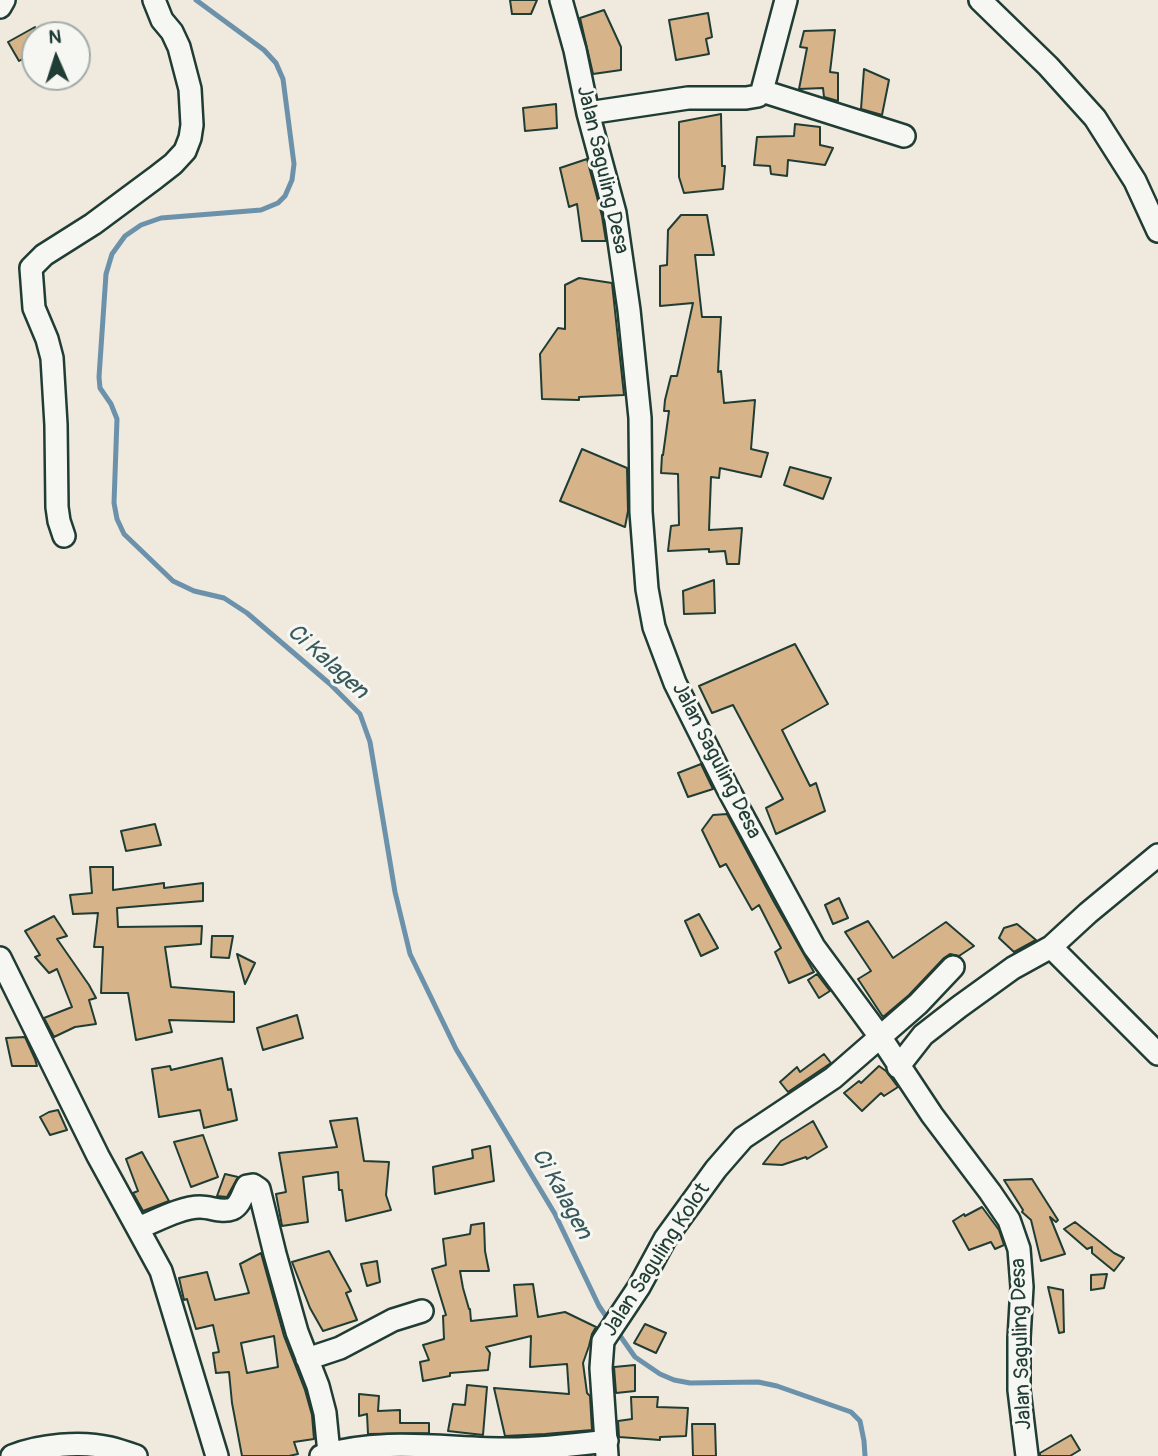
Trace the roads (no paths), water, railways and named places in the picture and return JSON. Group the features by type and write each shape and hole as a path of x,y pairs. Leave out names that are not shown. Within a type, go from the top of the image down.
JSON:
{"street":[{"path":"0,7 4,0"},
{"path":"64,536 57,507 52,358 36,314 31,268 44,255 93,224 155,178 185,151 192,125 190,89 179,47 162,20 154,0"},
{"name":"Jalan Saguling Desa","path":"561,0 615,213 629,310 640,418 641,512 647,589 654,627 675,683 814,947 1009,1220 1019,1249 1023,1287 1018,1338 1019,1390 1027,1456"},
{"path":"588,113 688,98 755,97 762,91 786,0"},
{"path":"980,0 1048,66 1095,118 1135,181 1158,231"},
{"path":"762,91 904,136"},
{"path":"898,1066 923,1035 1013,968 1051,947 1158,855"},
{"path":"1051,947 1158,1054"},
{"path":"0,958 98,1156 161,1271 216,1456"},
{"name":"Jalan Saguling Kolot","path":"607,1449 601,1368 604,1341 665,1240 716,1169 743,1138 833,1079 918,1004 953,967"},
{"path":"138,1228 172,1214 199,1207 231,1210 238,1205 247,1186 256,1186 261,1194 275,1254 325,1413 325,1455 342,1450 414,1444 509,1449 607,1449"},
{"path":"307,1359 340,1348 393,1320 422,1311"},
{"path":"12,1456 64,1444 108,1447 136,1456"}],"waterway":[{"name":"Ci Kalagen","path":"196,0 264,50 276,63 283,79 294,164 292,180 285,196 278,203 261,210 161,218 141,225 125,236 112,254 106,274 99,377 100,388 117,419 114,503 117,519 124,534 173,581 194,591 224,598 247,613 330,684 360,714 370,742 395,892 410,954 456,1049 555,1214 599,1306 610,1322"},
{"name":"Ci Kalagen","path":"616,1330 635,1357 674,1380 690,1383 758,1382 851,1412 860,1421 865,1456"}]}
